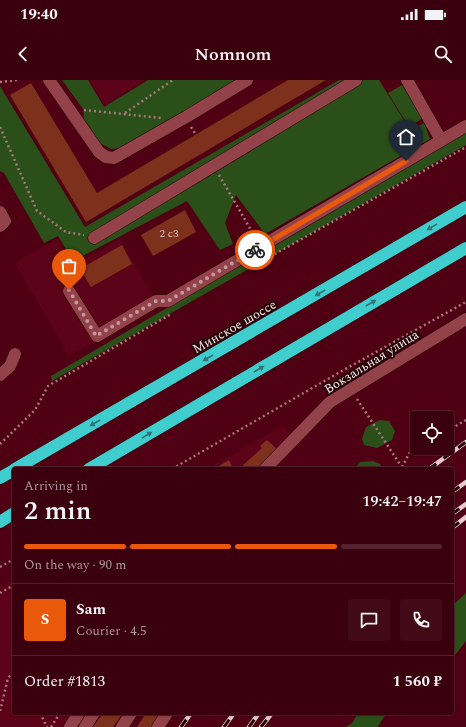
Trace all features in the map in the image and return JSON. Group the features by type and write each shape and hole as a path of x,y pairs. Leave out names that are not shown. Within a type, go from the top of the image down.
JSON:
{"highway":[{"name":"Минское шоссе","path":"18,467 466,207"},
{"path":"92,467 466,248"},
{"name":"Минское шоссе","path":"0,478 12,471"},
{"path":"0,522 12,514"}],"street":[{"path":"50,80 98,152 106,158 114,158 247,80"},
{"path":"94,238 356,80"},
{"path":"407,80 441,140"},
{"path":"69,290 96,336 156,301 168,301 466,126"},
{"path":"0,212 5,221 0,226"},
{"name":"Вокзальная улица","path":"267,467 330,402 466,319"},
{"path":"0,375 10,366 15,354"},
{"path":"70,727 78,715"},
{"path":"85,727 93,715"},
{"path":"122,727 130,715"},
{"path":"158,727 166,715"}],"path":[{"path":"0,82 18,80"},
{"path":"125,113 173,80"},
{"path":"68,109 125,113 180,120"},
{"path":"0,127 37,211 66,232 94,238"},
{"path":"264,260 466,147"},
{"path":"214,166 256,239"},
{"path":"175,467 340,372 466,302"},
{"path":"0,444 35,410 48,386 175,311"},
{"path":"350,389 401,467"},
{"path":"454,426 466,420"},
{"path":"402,467 410,452"},
{"path":"0,567 12,560"},
{"path":"0,593 12,586"},
{"path":"0,710 8,678 12,674"},
{"path":"41,715 47,727"},
{"path":"51,727 59,715"}],"shaded area":[{"path":"90,80 144,80 104,105"},
{"path":"57,239 73,266 120,239 158,305 69,356 15,263"},
{"path":"284,425 289,437 261,467 210,467"},
{"path":"12,580 12,715 73,715 65,727 0,727 0,587"}],"green space":[{"path":"62,80 88,80 104,107 148,80 237,80 121,148 111,149 96,141 85,127 83,109"},
{"path":"339,80 379,80 410,130 424,123 430,139 265,234 236,195 225,223 233,244 220,250 187,201 73,261 58,236 44,243 4,173 0,171 0,86 85,227"},
{"path":"402,85 423,118 409,127 388,93"},
{"path":"466,132 466,145 52,381 51,376"},
{"path":"380,420 389,421 395,431 392,440 377,448 364,445 362,439 366,427"},
{"path":"373,461 380,464 382,467 356,467 360,462"},
{"path":"466,593 466,641 454,656 454,604"},
{"path":"357,715 386,715 378,727 346,727 352,723"}],"building":[{"path":"288,80 326,80 86,222 10,95 31,83 97,193"},
{"path":"185,210 196,232 153,256 141,235"},
{"path":"122,245 132,264 91,287 80,269"},
{"path":"267,440 277,449 259,467 241,467 262,448 260,446"},
{"path":"229,460 232,467 217,467"},
{"path":"102,715 122,715 113,727 93,727"},
{"path":"145,715 161,715 152,727 137,727"}],"railway":[{"path":"432,467 466,442"},
{"path":"454,491 466,482"},
{"path":"454,513 466,504"},
{"path":"454,526 466,517"},
{"path":"181,727 190,715"},
{"path":"224,727 233,715"},
{"path":"249,727 258,715"},
{"path":"261,727 270,715"}],"way so far":[{"path":"69,290 96,336 156,301 168,301 255,250"}],"route":[{"path":"255,250 406,161"}]}
